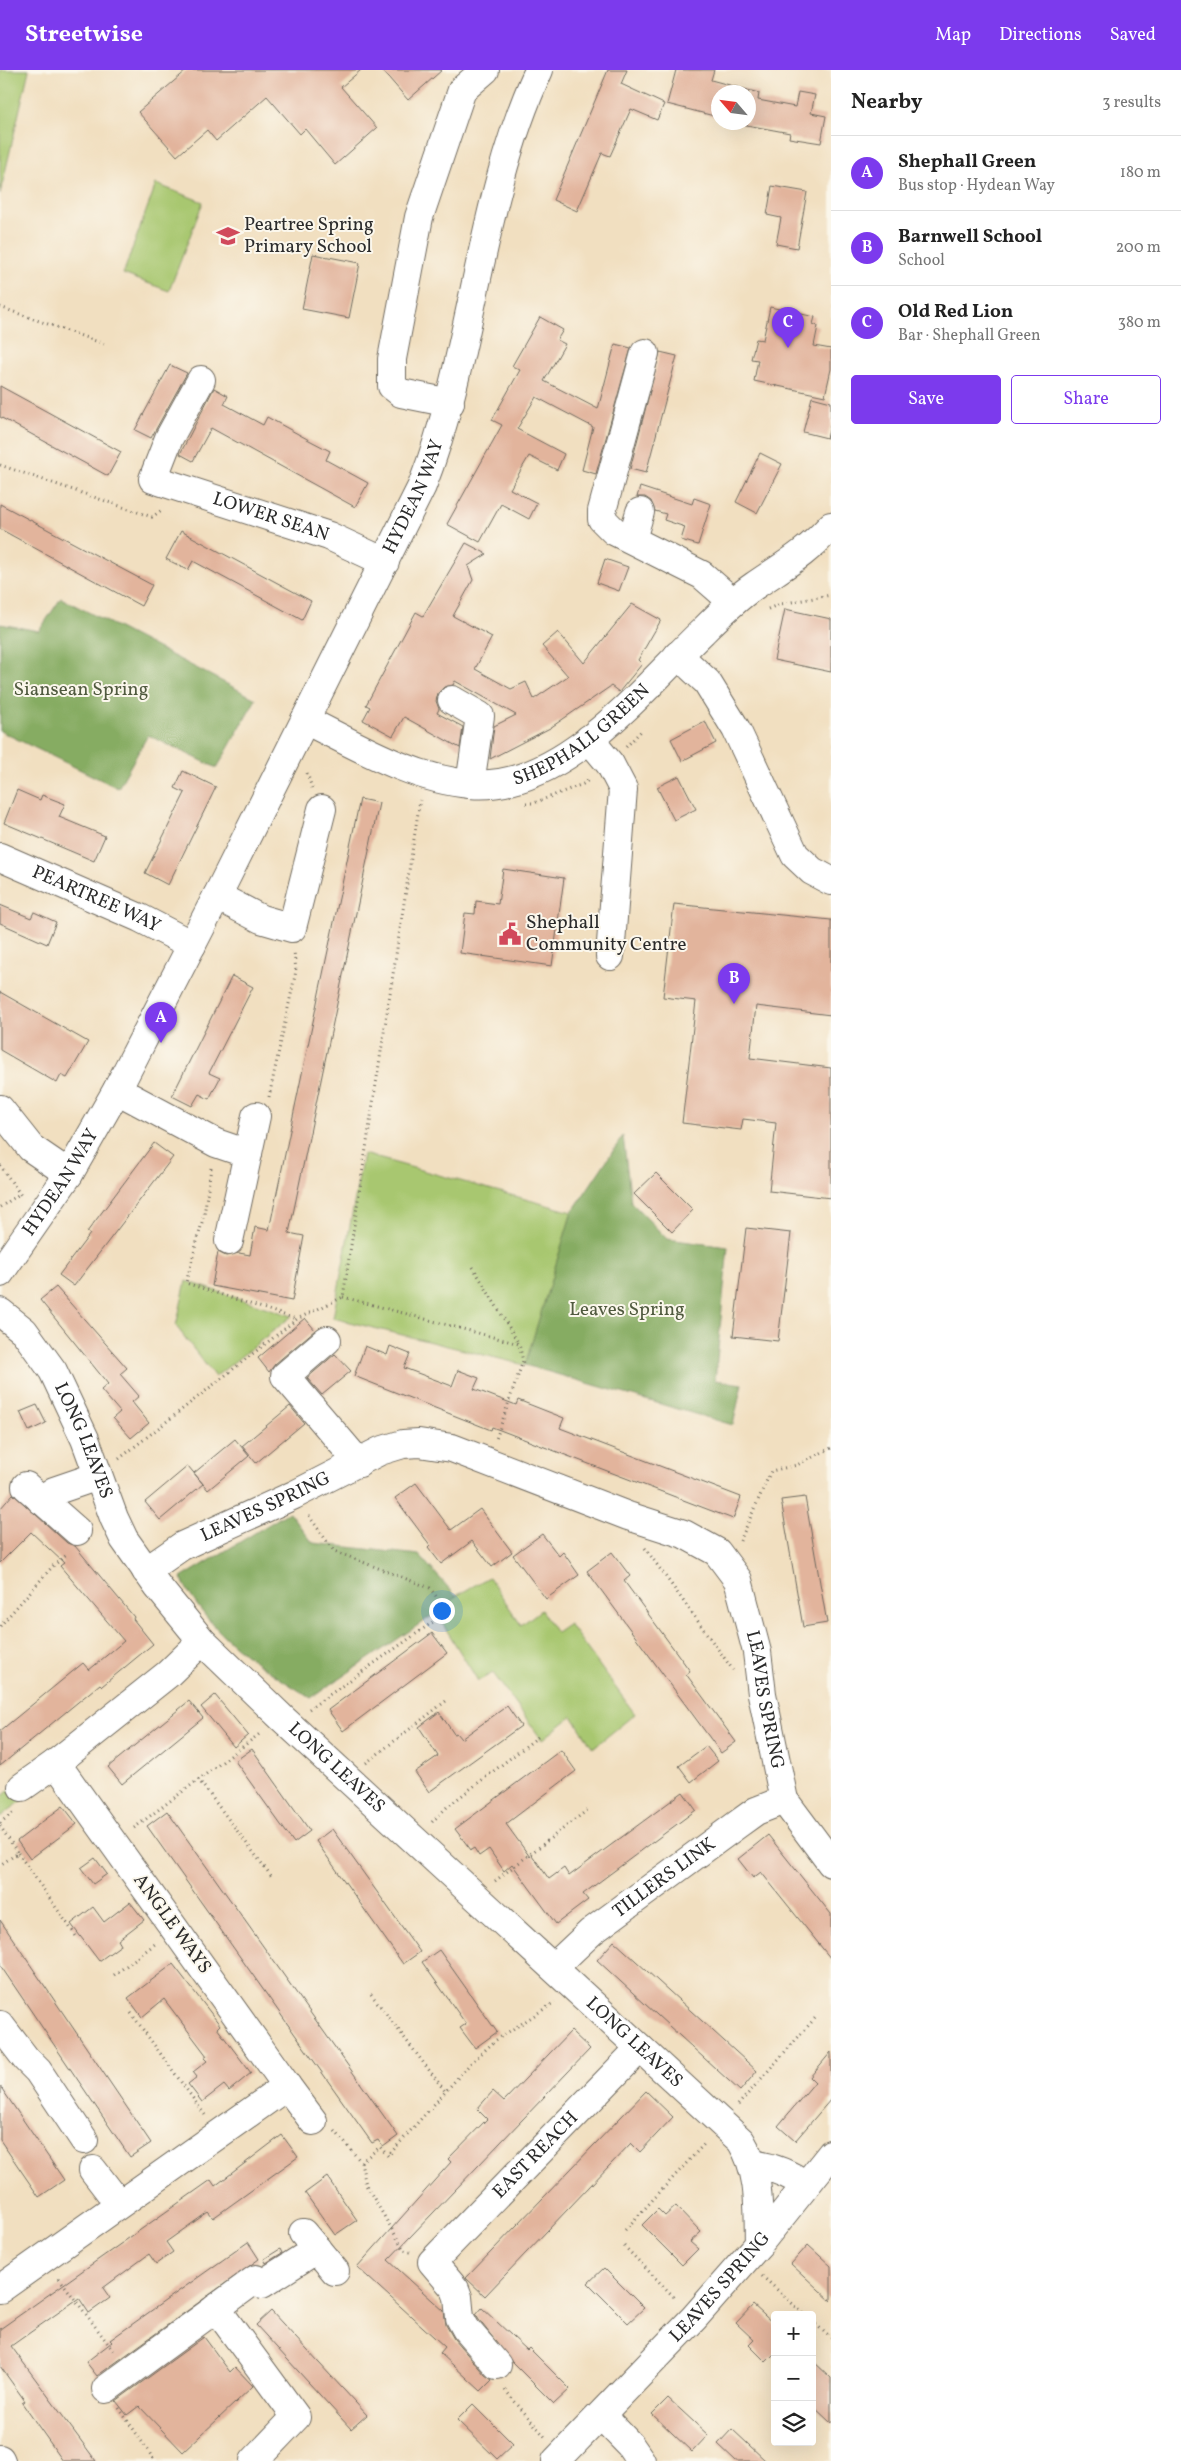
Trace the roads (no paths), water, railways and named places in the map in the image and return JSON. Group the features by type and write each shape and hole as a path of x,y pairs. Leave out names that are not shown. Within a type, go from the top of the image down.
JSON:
{"street":[{"path":"450,404 401,393 392,386 392,360 419,216 462,90 485,70"},
{"name":"HYDEAN WAY","path":"0,1273 44,1213 69,1174 117,1090 217,896 422,486 439,444 450,404 490,222 509,152 535,72"},
{"path":"644,353 602,511 602,519 607,526 702,575 734,602"},
{"name":"LOWER SEAN","path":"201,380 169,438 153,478 329,536 385,562"},
{"path":"632,539 640,512"},
{"name":"SHEPHALL GREEN","path":"305,720 375,755 424,774 470,784 493,784 514,780 564,757 589,740 734,602 825,544"},
{"path":"678,655 707,682 736,729 795,855 812,871 831,881"},
{"path":"452,700 480,716 470,784"},
{"path":"589,740 610,764 623,789 610,956"},
{"path":"217,896 261,918 292,928 322,809"},
{"name":"PEARTREE WAY","path":"0,857 140,918 192,945"},
{"path":"117,1090 216,1143 248,1154"},
{"path":"0,1109 31,1148 69,1174"},
{"path":"229,1241 256,1116"},
{"name":"LONG LEAVES","path":"0,1312 24,1331 54,1371 85,1439 124,1539 146,1571 202,1641 285,1721 741,2141 753,2164 758,2194 751,2252"},
{"path":"327,1340 285,1376 359,1463"},
{"name":"LEAVES SPRING","path":"146,1571 182,1546 294,1495 380,1451 403,1444 419,1443 452,1448 628,1516 684,1534 717,1552 738,1580 757,1652 762,1694 784,1800 831,1863"},
{"path":"76,1540 34,1493 54,1491 98,1476"},
{"path":"22,1787 56,1763 168,1674 202,1641"},
{"name":"ANGLE WAYS","path":"56,1763 313,2121"},
{"name":"TILLERS LINK","path":"554,1967 591,1932 738,1824 756,1811 784,1800"},
{"path":"0,2025 26,2059 38,2071 84,2140"},
{"name":"EAST REACH","path":"497,2364 466,2329 460,2318 458,2297 455,2289 432,2262 640,2048"},
{"path":"0,2289 287,2086"},
{"name":"LEAVES SPRING","path":"558,2458 694,2318 831,2154"},
{"path":"753,2164 767,2166 806,2185"},
{"path":"93,2170 119,2204"},
{"path":"106,2388 256,2279 262,2284 310,2241 335,2271"},
{"path":"216,2308 296,2417 254,2461"},
{"path":"601,2415 630,2445 641,2461"}],"place":[{"name":"Peartree Spring Primary School","path":"228,236"},
{"name":"Old Red Lion","path":"788,348"},
{"name":"Shephall Community Centre","path":"510,934"},
{"name":"Barnwell School","path":"734,1004"},
{"name":"Shephall Green","path":"161,1043"}],"park label":[{"name":"Siansean Spring","path":"81,690"},
{"name":"Leaves Spring","path":"627,1310"}]}
